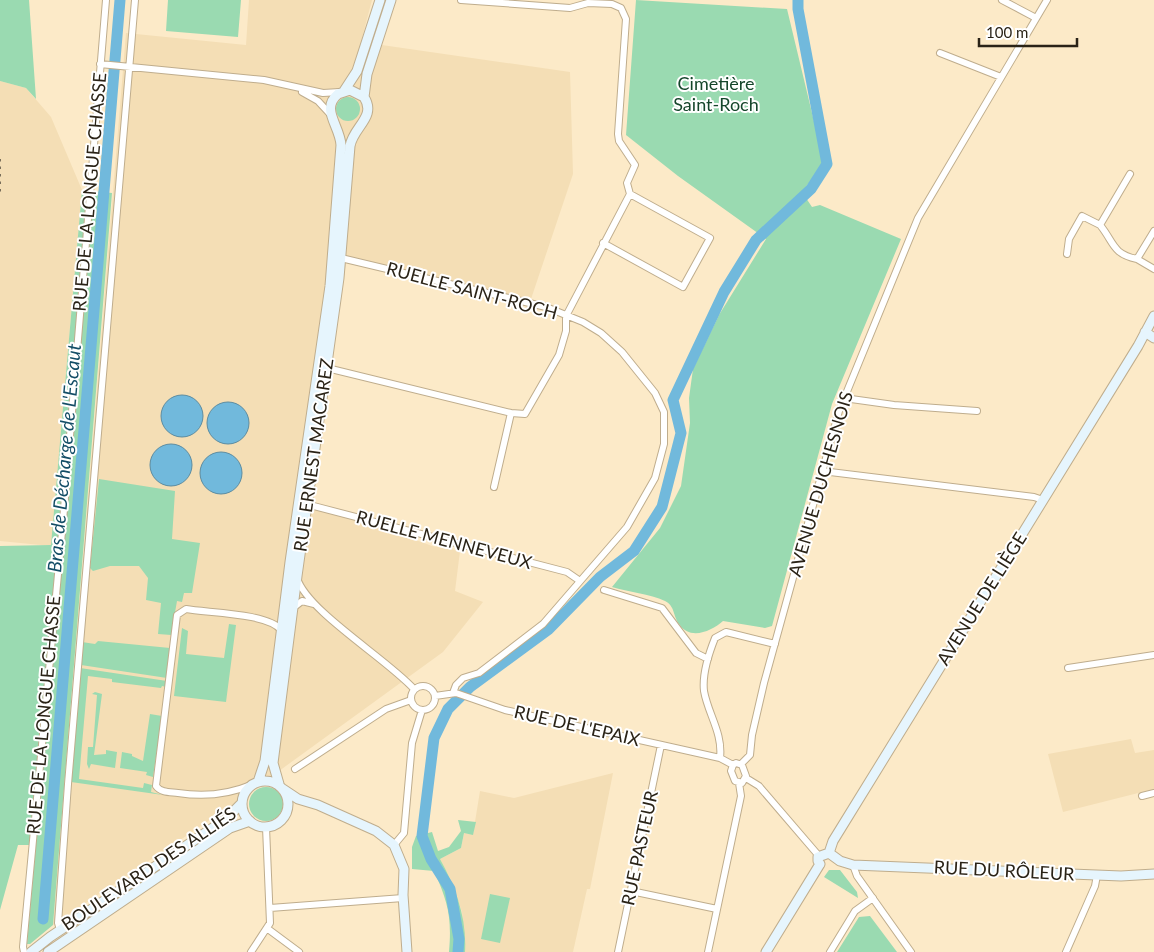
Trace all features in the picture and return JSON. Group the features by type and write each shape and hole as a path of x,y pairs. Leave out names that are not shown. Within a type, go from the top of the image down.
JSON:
{"main road":[{"path":"330,114 331,102 342,92 357,71 380,0"},
{"name":"RUE ERNEST MACAREZ","path":"281,786 273,763 296,576 327,368 341,258 350,146 358,126 365,120 368,112 364,97 366,74 391,0"},
{"path":"342,92 355,91 364,97"},
{"name":"RUE ERNEST MACAREZ","path":"255,783 265,762 281,630 331,273 341,145 336,124 330,114"},
{"path":"336,124 346,128 358,126"},
{"name":"AVENUE DE LIÈGE","path":"766,952 826,858 833,841 1138,346 1150,332 1154,316"},
{"path":"281,786 288,798 288,808 281,820 266,827 250,821 245,814 242,803 245,792 255,783 269,780 281,786 303,801 318,804 376,830 394,845 404,869 403,898 407,952"},
{"path":"288,808 303,801"},
{"name":"BOULEVARD DES ALLIÉS","path":"30,952 226,819 242,803"},
{"name":"BOULEVARD DES ALLIÉS","path":"48,952 230,828 250,821"},
{"name":"RUE DU RÔLEUR","path":"826,858 853,865 1126,876 1154,874"}],"street":[{"name":"RUE DE LA LONGUE CHASSE","path":"24,952 23,946 63,521 106,0"},
{"name":"RUE DE LA LONGUE CHASSE","path":"60,930 58,923 61,869 135,0"},
{"path":"327,368 511,413 523,414 530,408 560,352 566,331 566,316 630,194 627,183 634,165 620,143 618,134 626,17 621,8 615,5 586,1 570,8 461,0"},
{"path":"1002,0 1036,18"},
{"name":"AVENUE DUCHESNOIS","path":"741,764 750,755 752,735 775,644 844,398 904,249 937,183 1047,0"},
{"path":"940,53 1001,77"},
{"path":"100,64 264,80 322,93 342,92"},
{"path":"292,87 318,101 330,114"},
{"path":"1100,225 1130,174"},
{"path":"603,243 683,287 710,238 630,194"},
{"path":"1067,254 1070,238 1082,216 1100,225 1114,248 1121,254 1137,259 1154,269"},
{"path":"1137,259 1154,231"},
{"name":"RUELLE SAINT-ROCH","path":"341,258 546,307 593,328 619,349 655,392 663,408 665,421 663,447 655,478 648,494 627,527 543,624 479,673 463,678 456,685 455,693"},
{"path":"844,398 894,405 978,411"},
{"path":"494,486 511,413"},
{"path":"822,471 1034,497 1043,500"},
{"name":"RUELLE MENNEVEUX","path":"306,504 566,572 580,581"},
{"path":"296,576 304,592 317,606 396,671 414,689"},
{"path":"604,590 662,608 696,653 708,659"},
{"path":"292,608 304,601 317,606"},
{"path":"255,783 238,790 206,796 162,791 156,786 177,615 181,610 186,609 246,617 270,621 281,630"},
{"path":"720,758 721,741 704,690 704,676 715,638 721,633 775,644"},
{"path":"1068,668 1154,655"},
{"path":"427,686 432,689 435,696 432,707 422,710 416,708 411,700 414,689 427,686"},
{"name":"RUE DE L'EPAIX","path":"435,696 455,693 505,710 720,758 732,765"},
{"path":"296,769 386,709 411,700"},
{"path":"394,845 404,833 412,743 422,710"},
{"name":"RUE PASTEUR","path":"618,952 661,745"},
{"path":"740,783 734,779 732,765 741,764 746,778 759,786 826,858"},
{"path":"740,783 744,782 746,778"},
{"path":"708,952 741,796 740,783"},
{"path":"1142,796 1154,793"},
{"path":"251,952 268,929 270,908 266,827"},
{"path":"853,865 857,876 912,952"},
{"path":"1066,952 1095,886 1097,875"},
{"path":"631,891 717,910"},
{"path":"270,908 403,898"},
{"path":"830,952 855,911 873,898"},
{"path":"268,929 299,952"}],"shaded area":[{"path":"249,0 372,0 361,42 570,72 573,174 531,299 346,263 319,446 314,502 432,546 460,551 455,591 483,602 443,652 228,808 53,925 126,33 246,45"},
{"path":"0,81 26,88 51,117 82,190 51,546 0,541"},
{"path":"1131,739 1135,753 1154,750 1154,789 1063,812 1048,754"},
{"path":"613,773 590,889 587,889 573,952 465,952 462,912 453,885 440,859 461,848 464,833 473,834 480,791 514,798"}],"green space":[{"path":"0,0 29,0 36,99 26,88 0,81"},
{"path":"168,0 241,0 238,37 166,31"},
{"name":"Cimetière Saint-Roch","path":"636,0 787,9 824,163 802,192 812,207 820,205 901,239 832,404 772,626 765,628 723,621 701,633 689,632 679,624 671,606 665,601 612,587 660,528 681,486 690,423 689,398 693,369 719,315 766,239 678,176 626,135"},
{"path":"348,97 357,100 360,109 357,118 348,121 339,118 336,109 339,100"},
{"path":"82,190 112,193 53,925 30,944 27,944 36,845 18,845 0,910 0,546 51,545"},
{"path":"99,479 175,491 172,539 200,543 192,593 184,593 182,602 177,601 171,635 158,634 161,603 146,600 148,578 139,566 110,566 93,571 90,568"},
{"path":"229,624 236,625 226,702 174,696 182,628 188,631 186,654 224,658"},
{"path":"98,641 170,648 167,678 81,665 82,642 95,644"},
{"path":"80,668 167,681 166,687 162,686 161,688 112,682 112,679 88,676 79,779 143,788 144,783 152,785 151,792 163,795 71,782"},
{"path":"95,692 102,694 94,755 106,754 106,750 117,752 115,768 91,764 89,769 87,764 88,747 93,747 97,695 92,694"},
{"path":"150,714 162,716 153,777 146,775 147,772 120,768 122,752 132,754 132,756 143,761"},
{"path":"266,787 278,792 283,804 278,816 266,821 254,816 249,804 254,792"},
{"path":"458,820 476,822 473,835 464,833 461,848 440,859 455,892 464,927 465,952 449,952 449,919 443,892 434,871 412,869 412,847 416,836 432,832 438,851 449,847 461,831"},
{"path":"829,870 840,870 857,892 858,898 824,877"},
{"path":"490,894 510,898 500,943 481,939"},
{"path":"870,916 897,952 837,952 859,917"}],"water":[{"path":"182,395 197,401 203,416 197,431 182,437 167,431 161,416 167,401"},
{"path":"228,402 243,408 249,423 243,438 228,444 213,438 207,423 213,408"},
{"path":"171,444 186,450 192,465 186,480 171,486 156,480 150,465 156,450"},
{"path":"221,452 236,458 242,473 236,488 221,494 206,488 200,473 206,458"}],"waterway":[{"name":"Bras de Décharge de L'Escaut","path":"43,919 120,0"},
{"path":"458,952 459,939 450,889 431,859 422,836 434,738 448,709 470,687 549,629 600,577 634,551 662,507 681,433 673,400 724,292 756,240 811,189 827,164 798,9 798,0"}],"railway":[{"path":"0,159 0,194"}]}
